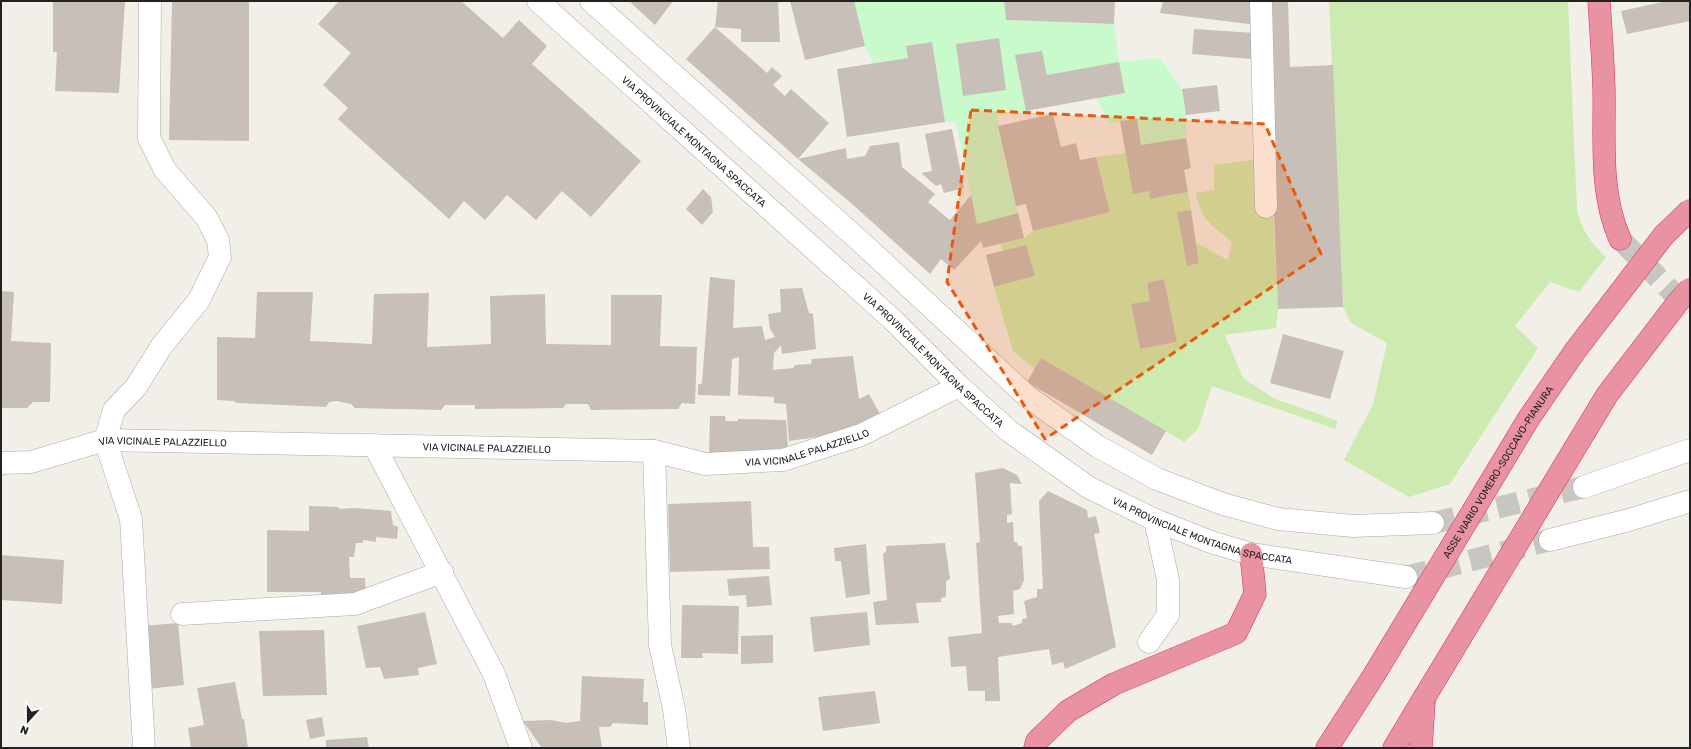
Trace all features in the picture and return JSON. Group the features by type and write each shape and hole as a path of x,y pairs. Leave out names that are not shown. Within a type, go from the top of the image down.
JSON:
{"highway":[{"path":"1599,1 1604,75 1605,169 1609,206 1620,238"},
{"name":"ASSE VIARIO VOMERO-SOCCAVO-PIANURA","path":"1327,748 1374,675 1529,418 1575,351 1664,235 1690,210"},
{"path":"1394,748 1607,394 1678,302 1690,289"},
{"path":"1035,748 1037,741 1068,711 1114,684 1236,633 1255,594 1251,554"},
{"path":"1420,748 1424,698"}],"street":[{"path":"144,748 131,519 105,440 114,410 136,387 162,347 199,300 220,257 218,240 206,217 165,170 149,138 150,1"},
{"name":"VIA PROVINCIALE MONTAGNA SPACCATA","path":"538,1 893,320 959,386 1009,431 1088,487 1155,520 1211,542 1251,554 1406,577"},
{"path":"591,1 862,242 1028,396 1097,446 1157,479 1223,504 1278,520 1353,526 1434,523"},
{"path":"1261,1 1266,207"},
{"name":"VIA VICINALE PALAZZIELLO","path":"1,463 31,462 105,440 654,451 705,464 783,460 861,435 959,386"},
{"path":"374,445 442,572 494,674 521,748"},
{"path":"1584,486 1690,450"},
{"path":"654,451 660,645 674,709 680,748"},
{"path":"1550,540 1629,520 1690,501"},
{"path":"1149,642 1168,615 1168,580 1155,520"},
{"path":"182,614 355,604 442,572"}],"highlighted area":[{"path":"971,110 1265,124 1321,254 1045,439 947,282"}],"green space":[{"path":"854,1 1004,1 1006,20 1114,24 1119,62 1160,58 1182,89 1186,115 1186,138 1141,145 1137,119 1110,123 1096,98 997,116 1005,161 1018,213 977,224 956,122 945,122 932,42 906,46 908,58 873,63 865,46"},
{"path":"1329,1 1568,1 1577,210 1582,225 1588,236 1606,257 1579,292 1550,282 1515,326 1538,348 1450,484 1409,497 1344,460 1373,404 1387,343 1351,323 1343,307"},
{"path":"1126,153 1133,193 1149,191 1151,199 1188,192 1191,210 1177,212 1187,265 1199,263 1196,243 1228,260 1232,242 1213,226 1204,216 1196,193 1214,190 1214,165 1254,160 1273,210 1278,309 1276,328 1225,335 1243,378 1273,398 1338,421 1335,429 1212,386 1198,429 1184,442 1041,358 1035,369 1013,351 994,287 1035,276 1026,245 1003,251 1001,244 1024,238 1033,231 1110,212 1096,157","holes":["1164,279 1177,342 1140,349 1131,305 1150,301 1147,283"]}],"building":[{"path":"53,1 125,1 119,93 55,91 57,52 53,52"},
{"path":"172,1 249,1 249,141 169,140"},
{"path":"339,1 461,1 503,38 519,20 547,46 532,64 641,161 591,217 562,191 536,220 507,195 485,220 464,201 449,219 338,119 348,108 323,85 351,53 318,24"},
{"path":"632,1 673,1 655,25 631,3"},
{"path":"718,1 778,1 780,42 741,42 741,29 715,27"},
{"path":"790,1 854,1 865,46 805,60"},
{"path":"1004,1 1115,1 1114,24 1006,20"},
{"path":"1163,1 1257,1 1257,25 1160,13"},
{"path":"1288,1 1290,67 1333,65 1343,307 1278,309 1265,2"},
{"path":"1667,1 1690,1 1690,21 1627,34 1621,11"},
{"path":"715,27 767,73 772,67 782,76 773,85 785,96 791,89 829,123 798,159 686,59"},
{"path":"1194,29 1254,33 1252,59 1192,54"},
{"path":"999,38 1006,90 963,96 956,44"},
{"path":"932,42 945,122 847,137 837,69 908,58 906,46"},
{"path":"1042,51 1047,75 1119,62 1125,93 1026,111 1015,55"},
{"path":"1217,85 1220,111 1186,115 1182,89"},
{"path":"1053,114 1061,147 1076,143 1080,160 1096,157 1110,212 1033,231 1026,204 1016,206 998,126"},
{"path":"1137,119 1141,145 1186,138 1191,168 1184,170 1188,192 1150,199 1149,191 1133,194 1120,121"},
{"path":"952,129 964,188 944,193 941,184 936,186 921,173 932,171 925,134"},
{"path":"899,142 902,167 935,194 928,202 950,220 971,195 977,224 1018,213 1024,238 983,248 981,241 954,270 941,259 930,274 851,203 798,159 846,148 847,159 865,156 870,146"},
{"path":"703,189 711,197 713,212 702,225 686,209"},
{"path":"1191,210 1199,263 1187,266 1177,212"},
{"path":"1026,245 1035,276 994,287 986,255"},
{"path":"710,277 735,280 733,328 762,326 765,340 775,337 770,329 768,314 781,312 780,289 802,288 809,313 813,314 816,349 782,354 781,345 774,353 773,370 793,368 795,365 811,364 812,359 853,356 859,399 869,394 880,414 852,433 819,442 817,437 789,441 786,404 774,403 774,397 738,395 739,357 732,359 730,396 698,395 698,385 702,383"},
{"path":"1164,279 1177,342 1140,349 1131,304 1150,301 1147,283"},
{"path":"1,291 14,292 11,341 51,343 50,402 33,402 27,408 1,408"},
{"path":"257,292 313,292 310,341 372,344 374,294 429,293 427,347 491,344 490,296 545,294 546,344 611,345 611,295 662,295 660,346 697,347 695,404 682,403 678,409 591,410 588,404 566,404 563,408 475,409 475,405 445,405 441,410 355,408 351,404 337,401 329,402 326,407 237,403 233,401 217,400 217,337 255,338"},
{"path":"1283,334 1344,351 1330,399 1270,383"},
{"path":"1041,358 1166,431 1152,455 1027,382"},
{"path":"710,416 725,416 726,421 738,421 738,419 786,420 788,448 709,455"},
{"path":"1003,468 1017,475 1022,484 1010,483 1012,514 1007,515 1007,523 1013,522 1014,542 1017,542 1018,546 1022,546 1024,580 1020,589 1013,591 1014,614 998,616 999,623 1011,623 1013,626 1022,623 1022,619 1027,618 1024,601 1037,597 1037,589 1043,589 1039,501 1048,491 1087,510 1088,518 1096,516 1100,533 1094,534 1116,647 1065,669 1063,662 1052,665 1049,649 998,657 1000,701 985,701 985,691 968,691 966,666 951,667 948,637 982,633 976,543 980,542 975,473"},
{"path":"751,501 753,547 769,547 770,569 670,572 668,504"},
{"path":"309,506 391,511 393,525 398,527 397,539 376,537 376,542 363,540 363,543 356,543 354,557 349,557 350,578 365,578 366,596 321,597 321,592 267,592 267,530 309,531"},
{"path":"945,543 950,579 946,581 946,597 941,598 941,602 916,603 919,623 876,625 873,602 887,600 883,554 886,552 886,546"},
{"path":"866,544 870,594 846,598 841,561 835,561 834,548"},
{"path":"1,555 64,560 62,604 1,600"},
{"path":"769,576 772,605 747,607 746,595 729,596 727,579"},
{"path":"682,605 739,606 738,654 702,653 703,658 681,658"},
{"path":"425,612 437,664 418,668 419,675 384,679 380,667 366,668 357,626"},
{"path":"867,612 870,645 814,652 810,617"},
{"path":"178,623 184,685 148,689 142,626"},
{"path":"324,630 327,695 263,696 259,631"},
{"path":"773,635 773,663 741,664 741,636"},
{"path":"582,676 644,679 643,702 648,702 648,725 613,723 610,727 599,727 602,748 542,748 523,721 551,720 566,723 580,721"},
{"path":"235,682 242,719 244,719 248,748 191,748 188,728 204,725 197,688"},
{"path":"875,691 880,723 823,731 818,697"},
{"path":"322,717 325,736 310,739 306,720"},
{"path":"367,737 369,748 326,748 326,740"}],"tunnel":[{"path":"1620,239 1690,310"},
{"path":"1433,523 1584,487"},
{"path":"1406,577 1550,540"}]}
